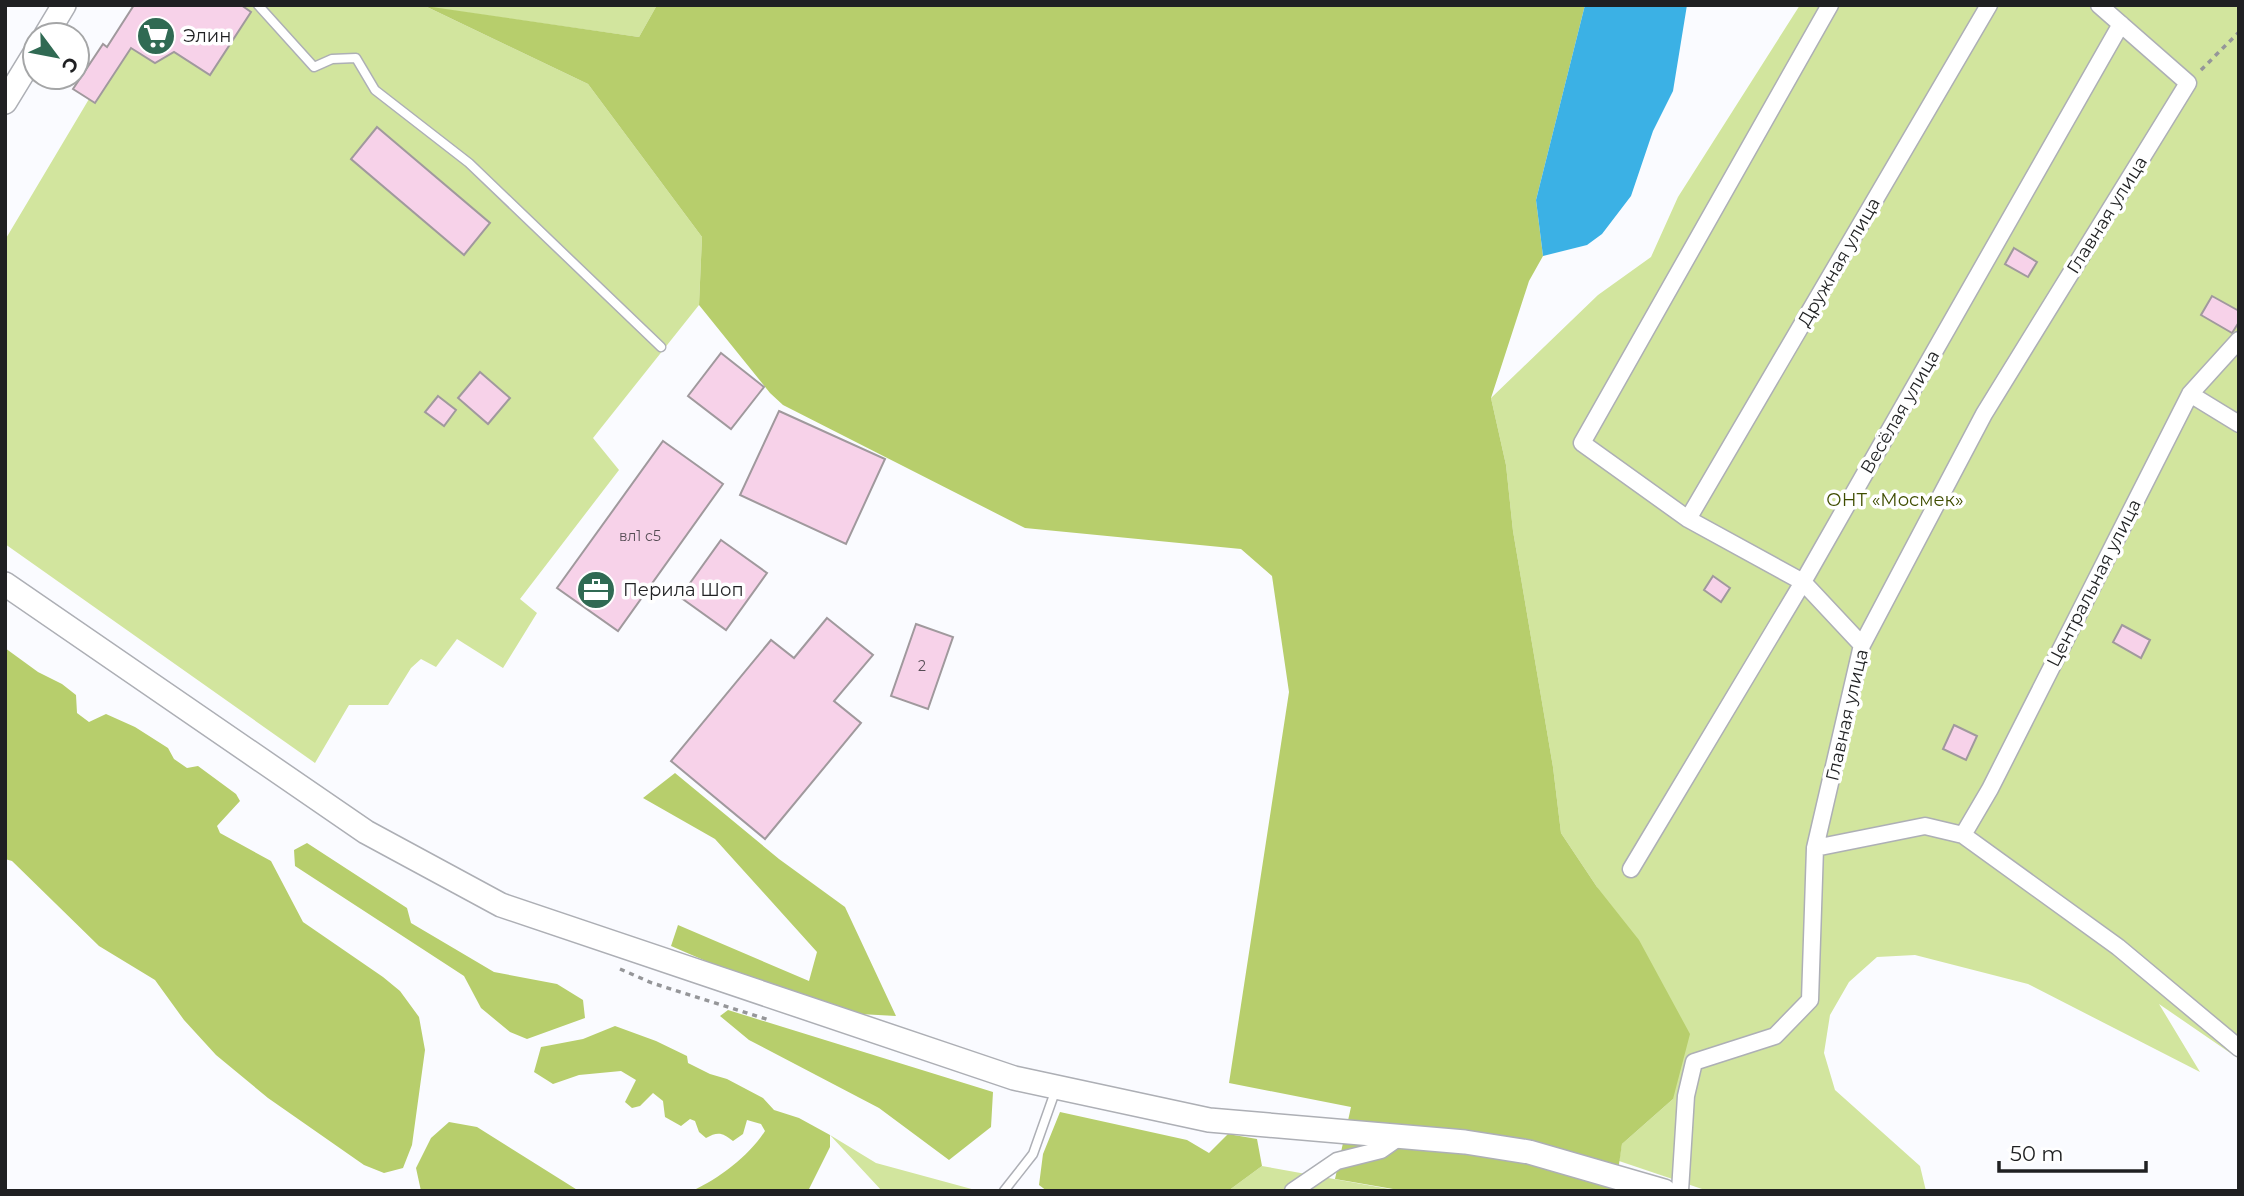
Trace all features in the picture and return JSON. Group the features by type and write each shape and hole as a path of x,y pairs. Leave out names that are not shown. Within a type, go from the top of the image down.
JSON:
{"street":[{"path":"54,21 64,5"},
{"path":"1830,5 1582,443 1688,519 1803,582 1862,645"},
{"name":"Дружная улица","path":"1688,519 1989,5"},
{"path":"2099,5 2188,83"},
{"name":"Весёлая улица","path":"1631,869 1803,582 2121,24"},
{"path":"5,102 21,76"},
{"name":"Главная улица","path":"1681,1191 1686,1096 1694,1062 1775,1036 1810,999 1815,848 1862,645 1984,414 2188,83"},
{"name":"Центральная улица","path":"1963,835 1990,789 2190,394 2239,340"},
{"path":"2190,394 2239,424"},
{"path":"5,584 366,832 500,905 1014,1079 1209,1120 1465,1142 1530,1152 1664,1191"},
{"path":"1815,848 1925,826 1963,835 2118,947 2239,1048"},
{"path":"1293,1191 1337,1161 1381,1150 1401,1136"}],"lane":[{"path":"258,5 314,67 332,59 356,58 375,90 469,163 661,347"},
{"path":"1004,1191 1033,1154 1057,1087"}],"path":[{"path":"2188,83 2239,32"},
{"path":"615,967 652,982 776,1022"}],"green space":[{"path":"145,5 657,5 639,37 427,7 588,84 702,237 699,305 593,438 619,470 520,599 537,613 503,668 457,639 436,667 421,659 411,668 388,705 349,705 315,763 5,544 5,240"},
{"path":"657,5 1585,5 1536,200 1543,256 1529,281 1491,398 1506,465 1513,531 1553,767 1561,833 1597,887 1639,940 1690,1034 1673,1099 1622,1144 1615,1191 1391,1191 1393,1189 1335,1179 1351,1107 1229,1083 1289,692 1272,576 1241,549 1025,528 783,405 770,393 699,305 702,237 588,84 425,6 639,37"},
{"name":"ОНТ «Мосмек»","path":"1800,5 2239,5 2239,1059 2159,1004 2200,1072 2028,984 1915,955 1877,957 1849,982 1830,1015 1824,1053 1835,1090 1920,1166 1926,1191 1708,1191 1619,1161 1622,1144 1673,1099 1597,887 1561,833 1553,767 1513,531 1506,465 1491,398 1598,295 1651,257 1678,197"},
{"path":"5,648 76,695 77,713 89,722 106,714 135,727 168,748 174,759 187,768 198,766 236,794 240,801 217,826 220,833 271,861 303,922 400,991 419,1017 425,1050 412,1145 403,1168 384,1173 364,1165 268,1098 216,1055 184,1020 155,980 99,946 12,861 5,859"},
{"path":"675,773 779,859 845,907 896,1016 860,1014 752,981 671,946 678,925 809,981 817,952 715,839 643,798"},
{"path":"307,843 407,908 411,923 494,972 557,984 583,1000 585,1018 527,1039 510,1032 481,1008 464,976 295,866 294,850"},
{"path":"728,1010 993,1092 991,1127 949,1160 879,1108 749,1040 720,1016"},
{"path":"615,1026 687,1056 688,1063 727,1079 763,1098 774,1110 799,1118 830,1135 830,1147 808,1191 692,1191 713,1180 742,1158 765,1131 761,1124 747,1120 743,1134 733,1141 720,1134 706,1138 699,1132 695,1121 690,1119 681,1126 665,1117 663,1101 653,1093 640,1106 632,1108 625,1102 636,1080 621,1071 579,1075 553,1084 534,1072 541,1047 583,1039"},
{"path":"1060,1112 1187,1140 1209,1153 1228,1134 1257,1139 1262,1166 1228,1191 1047,1191 1039,1185 1043,1154"},
{"path":"449,1122 477,1127 579,1191 421,1191 416,1168 431,1138"},
{"path":"830,1135 876,1163 979,1191 882,1191"},
{"path":"1262,1166 1395,1190 1228,1191"}],"water":[{"path":"1585,5 1687,5 1673,91 1653,131 1631,196 1602,234 1587,245 1543,256 1536,200"}],"building":[{"path":"134,5 241,5 251,12 210,75 174,52 155,63 131,48 95,103 76,91 91,91 91,62 103,44 107,47"},
{"path":"377,127 490,223 464,255 351,159"},
{"path":"2014,248 2037,262 2028,277 2005,264"},
{"path":"2212,296 2239,311 2239,322 2232,333 2201,315"},
{"path":"721,353 764,387 731,429 688,396"},
{"path":"480,372 510,398 488,424 458,398"},
{"path":"438,396 456,410 444,426 425,412"},
{"path":"779,411 885,459 846,544 740,495"},
{"path":"663,441 723,484 618,631 557,588"},
{"path":"721,540 767,573 726,630 680,597"},
{"path":"1713,576 1730,588 1721,602 1704,590"},
{"path":"827,618 873,655 834,701 861,723 765,839 671,761 771,640 794,658"},
{"path":"916,624 953,637 928,709 891,696"},
{"path":"2122,625 2150,640 2141,658 2113,642"},
{"path":"1954,725 1977,736 1966,760 1943,749"}],"place":[{"name":"Элин","path":"156,36"},
{"name":"Перила Шоп","path":"596,590"}]}
